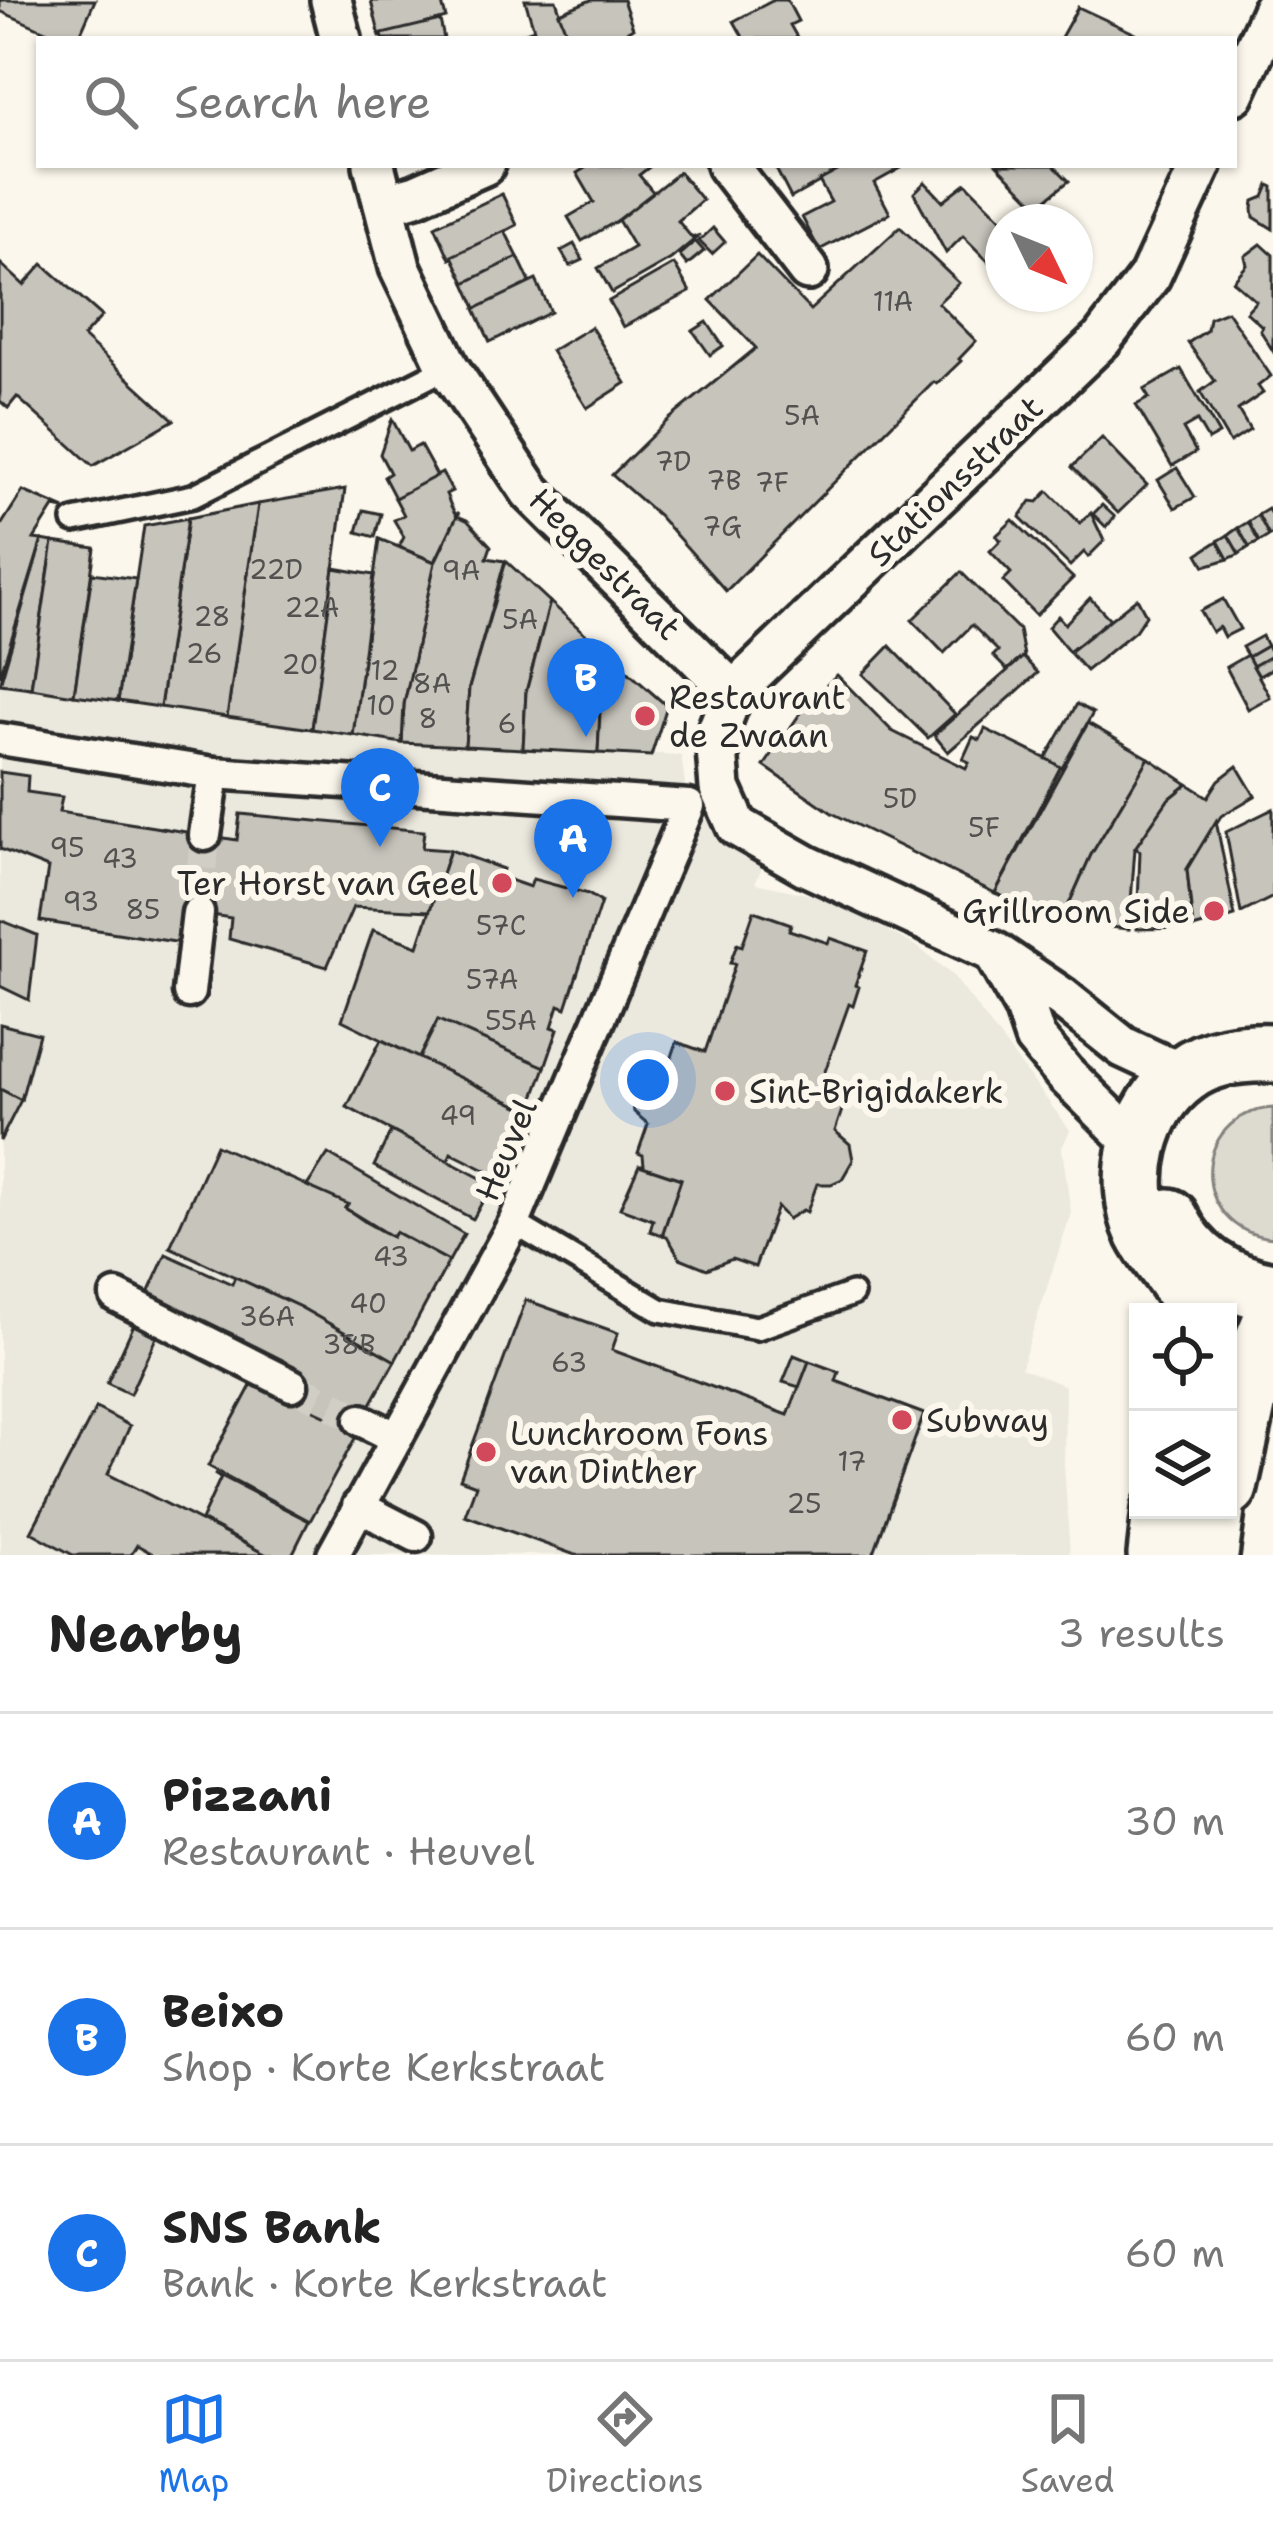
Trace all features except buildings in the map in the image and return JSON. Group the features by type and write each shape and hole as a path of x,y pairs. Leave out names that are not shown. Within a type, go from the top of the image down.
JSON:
{"main road":[{"path":"1189,1303 1145,1233 1138,1210 1161,1118 1225,1056 1273,1053"},
{"path":"1161,1118 1193,1110 1211,1094 1231,1087 1273,1082"},
{"path":"1161,1118 1162,1182 1175,1230 1213,1270 1270,1293"},
{"path":"1237,1365 1270,1293"},
{"path":"1237,1446 1270,1293"},
{"path":"1157,1555 1161,1519"},
{"path":"1209,1555 1214,1519"}],"street":[{"path":"331,0 340,36"},
{"path":"1237,87 1273,9"},
{"name":"Heggestraat","path":"375,168 400,267 448,367 531,493 733,692"},
{"path":"384,204 477,168"},
{"path":"729,168 808,270"},
{"name":"Stationsstraat","path":"733,692 1102,338 1150,276 1200,168"},
{"path":"705,797 716,735 733,692"},
{"path":"0,739 214,773 705,797 737,826 807,866 994,952 1062,998 1123,1047 1161,1118"},
{"path":"205,835 214,773"},
{"name":"Heuvel","path":"333,1555 514,1223 705,797"},
{"path":"189,992 198,913"},
{"path":"994,952 1025,1008 1048,1022 1102,1079 1161,1118"},
{"path":"116,1296 292,1385"},
{"path":"362,1420 397,1438"},
{"path":"358,1506 416,1536"}],"lane":[{"path":"74,521 193,496 448,367"},
{"path":"514,1223 660,1310 757,1328 852,1294"}],"shaded area":[{"path":"0,676 395,742 681,755 686,791 726,845 767,856 755,883 826,898 918,947 954,977 1070,1130 1062,1148 1071,1213 1021,1368 1065,1386 1070,1555 0,1555"},
{"path":"1273,1108 1273,1238 1245,1230 1225,1215 1213,1195 1210,1172 1214,1150 1226,1130 1245,1115"}],"tunnel":[{"path":"198,913 205,835"},
{"path":"292,1385 361,1420"}],"place":[{"name":"Restaurant de Zwaan","path":"645,716"},
{"name":"Beixo","path":"586,737"},
{"name":"SNS Bank","path":"380,847"},
{"name":"Ter Horst van Geel","path":"502,883"},
{"name":"Pizzani","path":"573,898"},
{"name":"Grillroom Side","path":"1214,911"},
{"name":"Sint-Brigidakerk","path":"725,1091"},
{"name":"Subway","path":"902,1420"},
{"name":"Lunchroom Fons van Dinther","path":"486,1452"}]}
